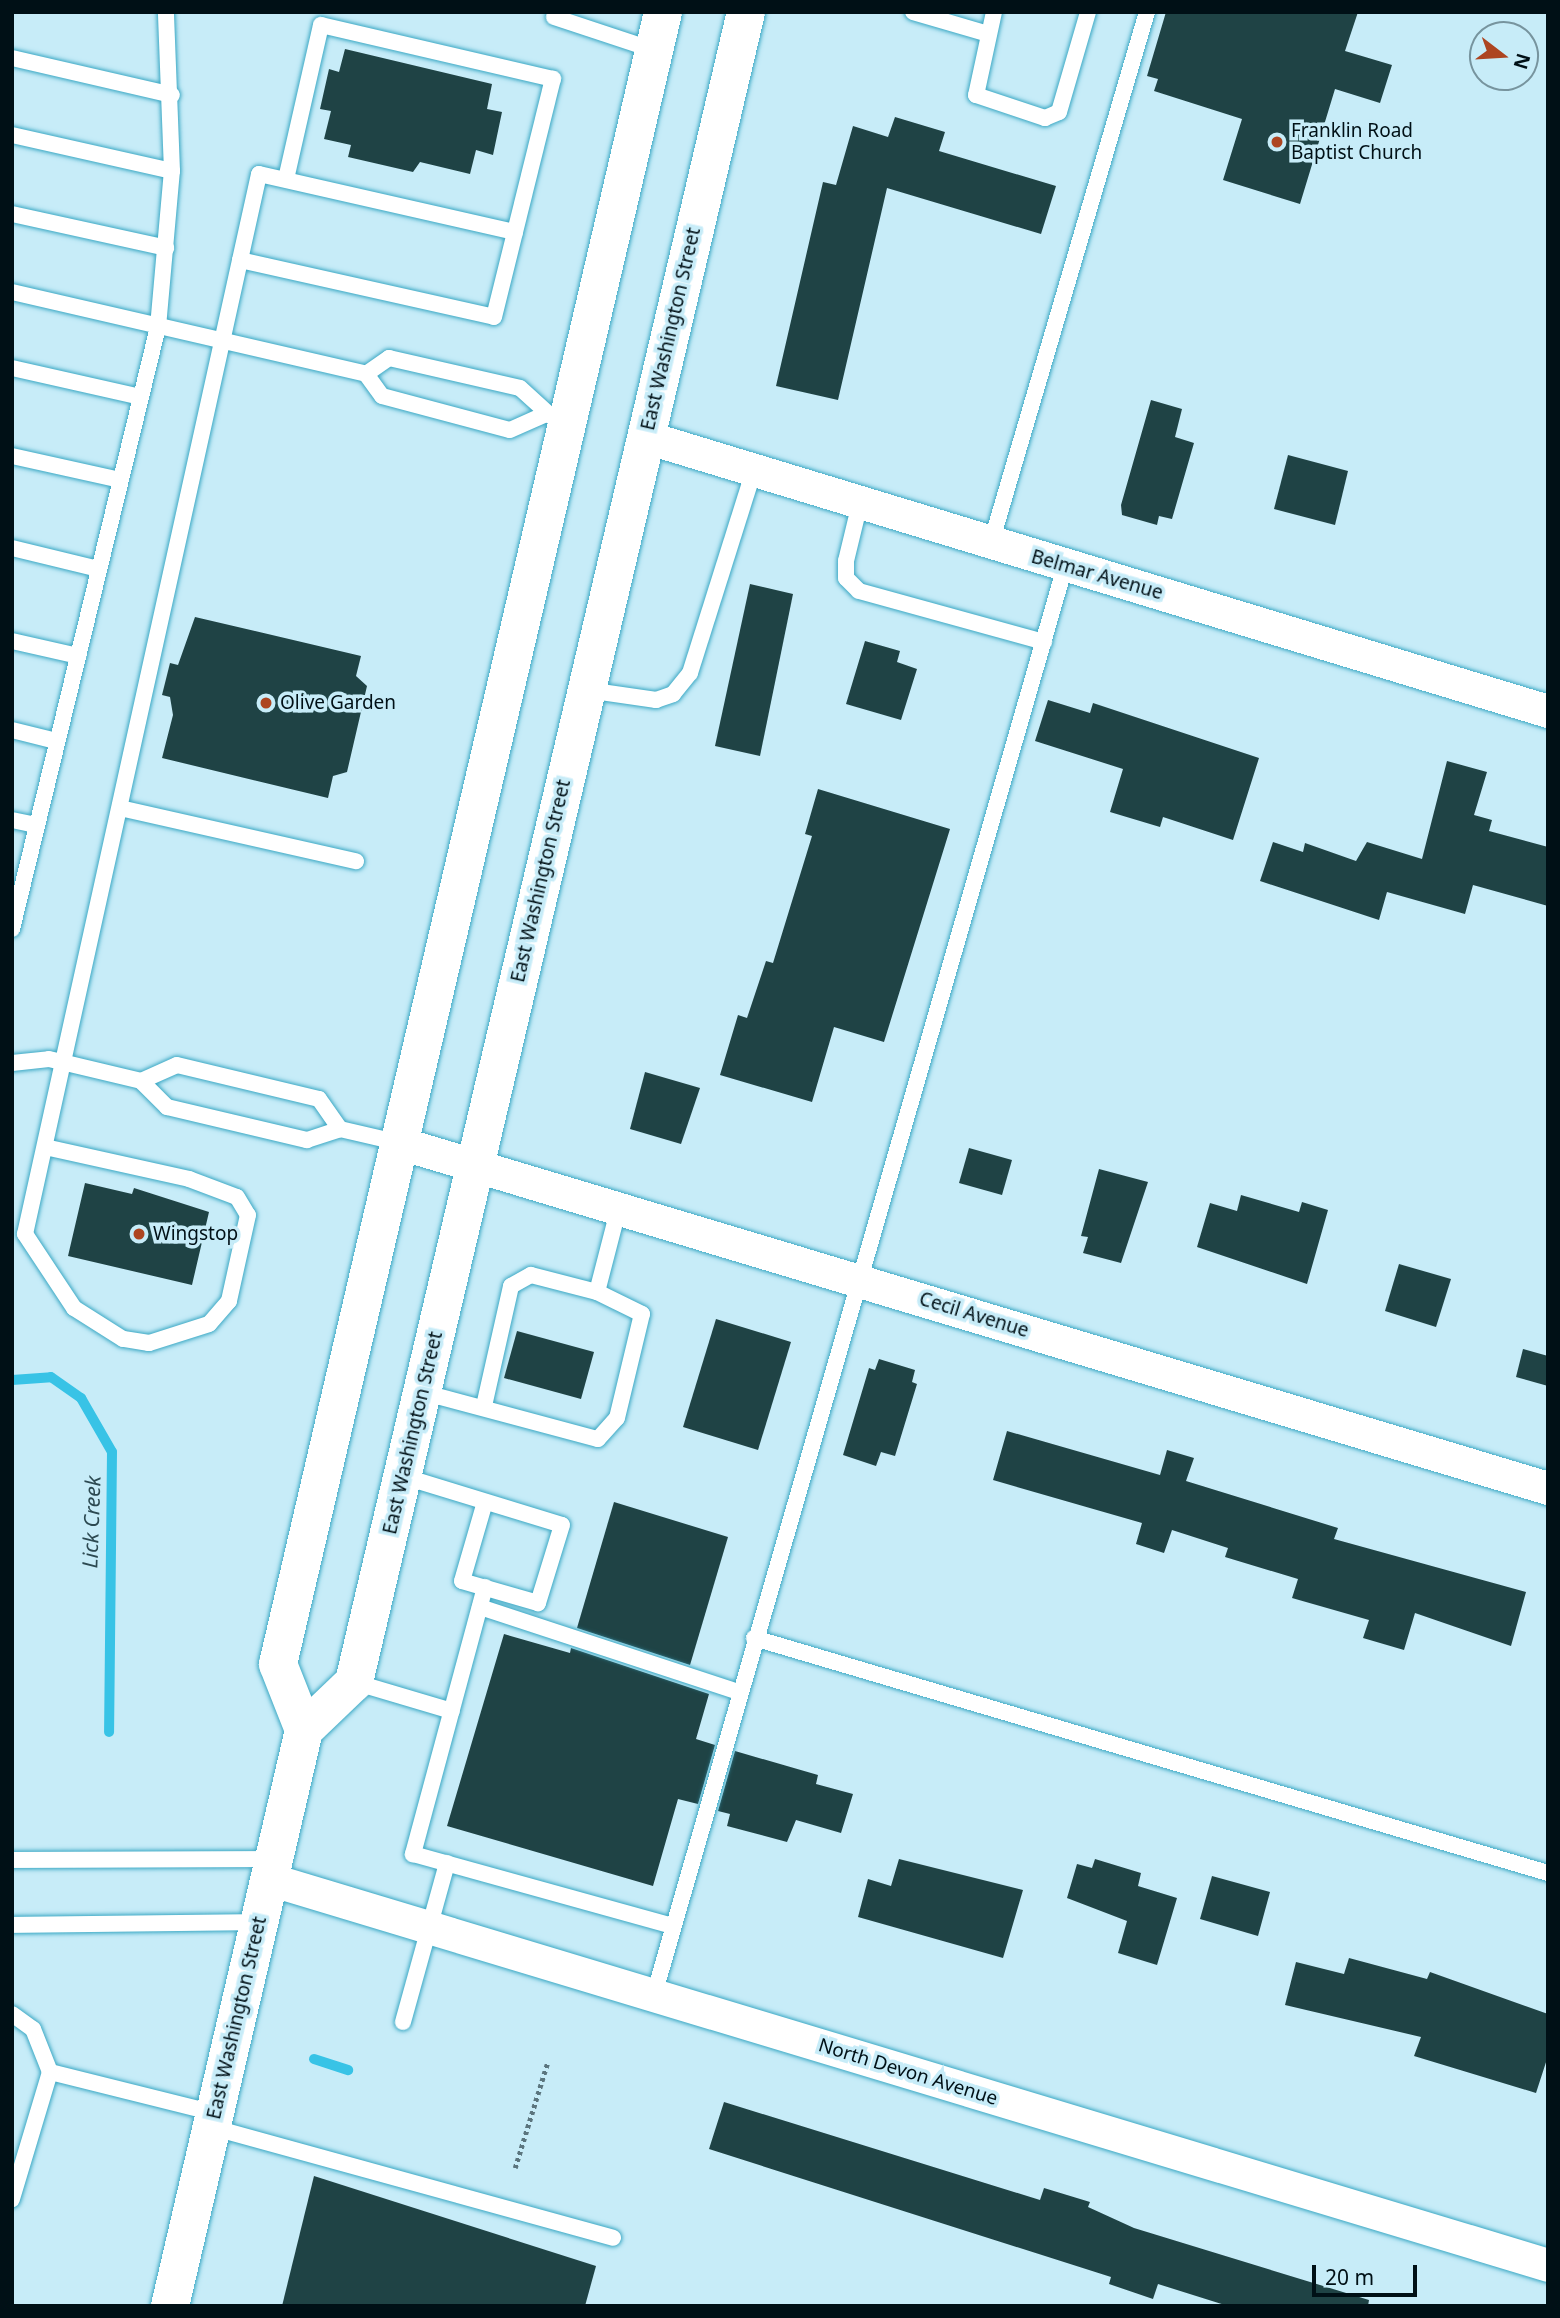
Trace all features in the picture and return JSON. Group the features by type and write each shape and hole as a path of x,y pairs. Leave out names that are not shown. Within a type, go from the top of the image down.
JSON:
{"main road":[{"path":"354,1682 304,1730 278,1664 400,1143 556,418 663,12"},
{"name":"East Washington Street","path":"354,1682 746,12"},
{"name":"East Washington Street","path":"170,2306 304,1730"}],"street":[{"name":"Belmar Avenue","path":"646,437 1548,711"},
{"name":"Cecil Avenue","path":"400,1143 1548,1488"},
{"name":"North Devon Avenue","path":"271,1869 431,1928 1548,2265"}],"lane":[{"path":"12,929 158,327 172,171 172,95 166,12"},
{"path":"913,12 988,34"},
{"path":"994,12 976,95 1054,117 1088,12"},
{"path":"991,543 1147,12"},
{"path":"554,17 654,50"},
{"path":"240,260 494,317 553,79 321,25 286,179"},
{"path":"12,58 172,95"},
{"path":"12,135 172,171"},
{"path":"45,1147 202,1182 237,1197 248,1215 229,1301 209,1324 149,1343 123,1339 74,1308 25,1234 45,1147 65,1063 259,174 515,232"},
{"path":"12,214 166,248"},
{"path":"12,292 366,374 382,396 510,430 556,418"},
{"path":"366,374 388,358 520,388 556,418"},
{"path":"12,368 141,397"},
{"path":"12,456 120,480"},
{"path":"587,690 656,700 673,694 690,673 754,470"},
{"path":"860,503 846,561 846,578 859,591 1044,642"},
{"path":"12,548 99,569"},
{"path":"654,1995 754,1638 1065,566"},
{"path":"12,641 78,656"},
{"path":"12,730 56,741"},
{"path":"120,808 356,861"},
{"path":"12,820 36,825"},
{"path":"12,1063 65,1063 141,1081 167,1107 307,1140 340,1129 400,1143"},
{"path":"141,1081 177,1065 319,1099 340,1129"},
{"path":"597,1292 618,1207"},
{"path":"422,1392 484,1406 598,1439 608,1432 642,1314 597,1292 519,1276 511,1286 484,1406"},
{"path":"402,1476 562,1525 538,1603 462,1581 485,1502"},
{"path":"485,1587 413,1854 673,1926"},
{"path":"480,1607 739,1692"},
{"path":"754,1638 1548,1872"},
{"path":"354,1682 452,1711"},
{"path":"12,1860 271,1869"},
{"path":"403,2022 447,1863"},
{"path":"12,1925 259,1922"},
{"path":"12,2014 33,2029 50,2072 12,2199"},
{"path":"50,2072 613,2238"}],"path":[{"path":"515,2168 547,2064"}],"building":[{"name":"Franklin Road Baptist Church","path":"1166,12 1358,12 1345,51 1392,65 1380,103 1335,89 1300,204 1223,180 1242,119 1154,91 1158,79 1147,76"},
{"path":"345,49 492,84 487,109 502,112 493,155 476,150 470,174 420,162 413,172 348,157 351,145 324,139 331,111 320,109 329,69 339,72"},
{"path":"895,117 945,132 939,151 1056,186 1041,234 887,188 838,400 776,386 823,182 836,185 853,126 888,137"},
{"path":"1151,400 1182,409 1175,437 1194,443 1172,519 1159,516 1157,525 1122,515 1121,505"},
{"path":"1288,455 1348,471 1335,525 1274,509"},
{"path":"750,584 793,594 760,756 715,746"},
{"name":"Olive Garden","path":"195,617 361,656 356,676 367,686 347,772 333,776 328,798 162,758 173,715 170,697 162,695 170,663 178,665"},
{"path":"865,641 900,651 897,662 917,669 901,720 846,704"},
{"path":"1048,700 1090,713 1093,703 1259,758 1233,840 1163,817 1160,827 1110,812 1123,769 1035,741"},
{"path":"1447,761 1487,772 1474,815 1492,820 1489,831 1548,847 1548,906 1473,885 1465,914 1387,892 1379,920 1260,881 1273,842 1303,852 1305,843 1356,861 1367,842 1422,859"},
{"path":"818,789 950,829 884,1042 834,1027 812,1102 720,1075 738,1015 747,1018 766,961 773,963 812,836 805,834"},
{"path":"645,1072 700,1088 681,1144 630,1129"},
{"path":"969,1148 1012,1160 1002,1195 959,1183"},
{"path":"1099,1169 1148,1182 1121,1263 1083,1253 1088,1237 1081,1236"},
{"name":"Wingstop","path":"85,1183 132,1194 134,1188 209,1212 192,1285 68,1256"},
{"path":"1241,1195 1299,1212 1302,1202 1328,1210 1307,1284 1197,1247 1210,1203 1237,1211"},
{"path":"1399,1264 1451,1279 1436,1327 1385,1311"},
{"path":"716,1319 791,1342 758,1450 683,1427"},
{"path":"517,1331 594,1352 581,1399 504,1378"},
{"path":"1523,1349 1548,1356 1548,1386 1516,1377"},
{"path":"879,1359 915,1370 912,1382 917,1384 895,1456 881,1452 876,1466 843,1455 869,1368 875,1370"},
{"path":"1007,1431 1160,1475 1167,1450 1194,1458 1186,1481 1338,1528 1334,1539 1526,1592 1511,1646 1415,1613 1404,1650 1363,1638 1369,1620 1292,1598 1298,1579 1225,1557 1228,1548 1172,1530 1164,1553 1136,1544 1142,1523 993,1480"},
{"path":"614,1502 728,1537 690,1665 577,1628"},
{"path":"504,1634 570,1653 571,1648 709,1694 696,1739 715,1745 698,1804 678,1799 653,1886 447,1826"},
{"path":"735,1751 818,1775 816,1784 853,1794 841,1833 796,1820 787,1842 727,1826 730,1814 718,1811"},
{"path":"899,1859 1023,1890 1003,1958 858,1917 868,1879 891,1886"},
{"path":"1095,1859 1141,1873 1138,1886 1177,1898 1157,1965 1118,1953 1127,1921 1067,1898 1077,1864 1092,1868"},
{"path":"1212,1876 1270,1892 1258,1936 1200,1919"},
{"path":"1349,1958 1427,1979 1430,1972 1548,2014 1548,2056 1536,2093 1414,2056 1421,2037 1285,2005 1296,1962 1344,1974"},
{"path":"724,2102 1040,2200 1044,2188 1090,2202 1088,2207 1134,2228 1369,2300 1368,2306 1228,2306 1158,2284 1153,2299 1109,2284 1111,2277 709,2149"},
{"path":"314,2176 596,2266 585,2306 282,2306"}],"waterway":[{"name":"Lick Creek","path":"12,1380 51,1377 81,1398 112,1452 109,1732"},
{"name":"Lick Creek","path":"314,2059 348,2070"}],"place":[{"name":"Franklin Road Baptist Church","path":"1277,142"},
{"name":"Olive Garden","path":"266,703"},
{"name":"Wingstop","path":"139,1234"}]}
